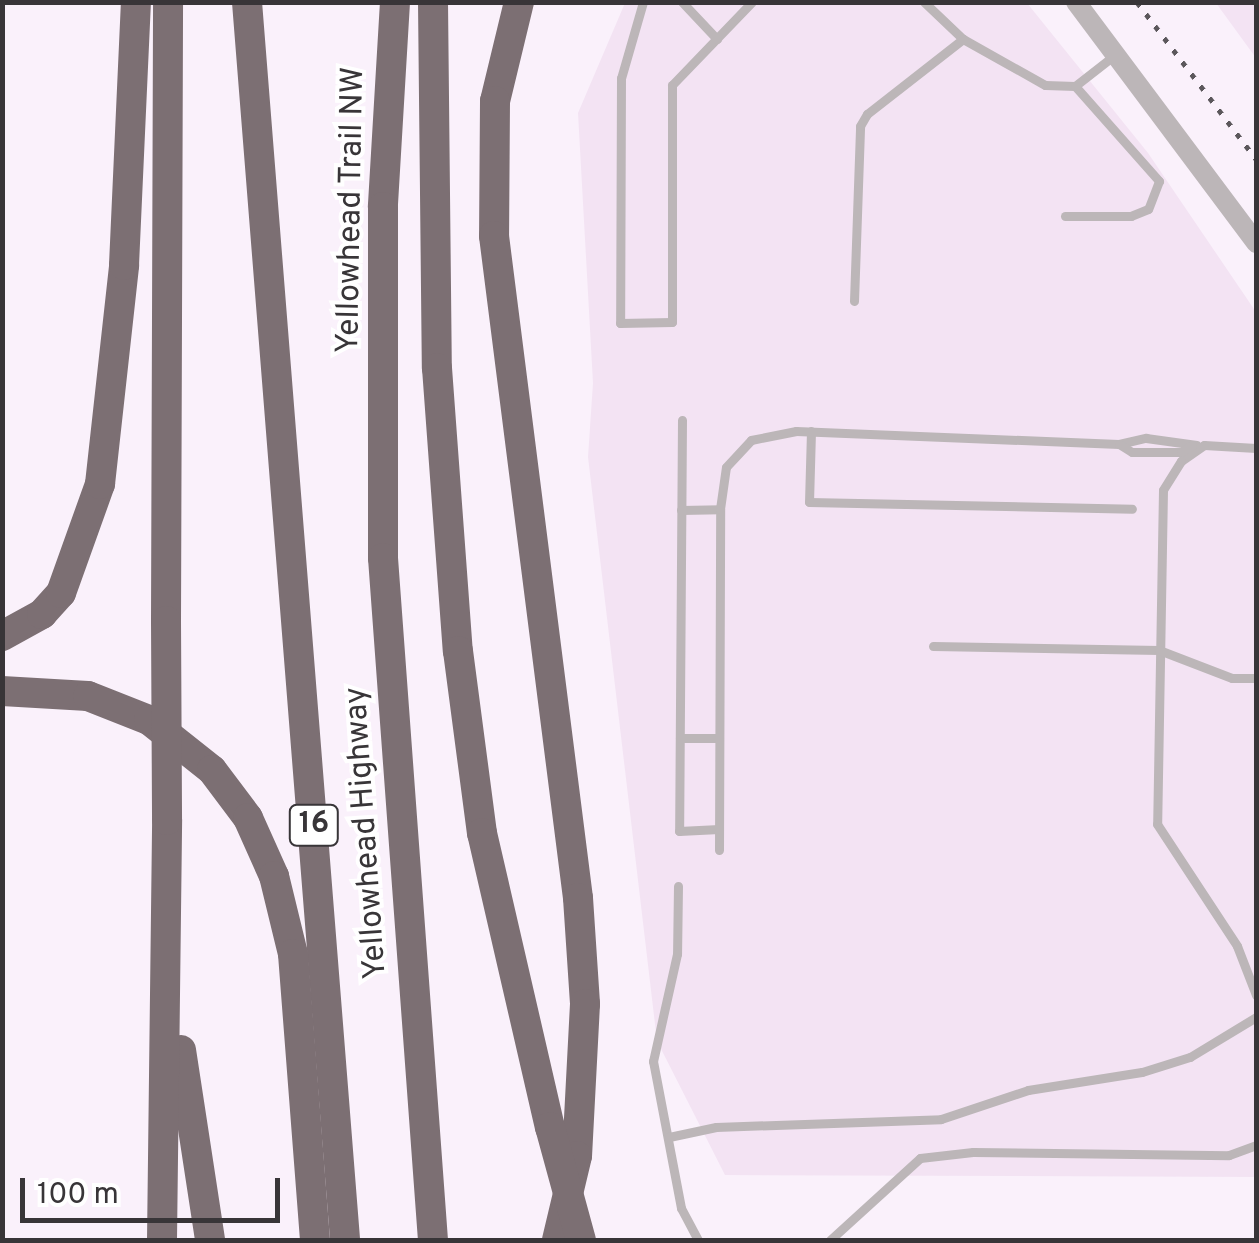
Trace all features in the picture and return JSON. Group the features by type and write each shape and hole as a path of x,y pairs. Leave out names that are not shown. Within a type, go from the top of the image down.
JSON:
{"highway":[{"path":"2,636 42,614 61,592 100,484 124,265 136,2"},
{"path":"162,1240 168,938 168,2"},
{"name":"16","path":"247,2 345,1240"},
{"name":"Yellowhead Trail NW","path":"384,420 384,206 395,2"},
{"path":"433,2 437,368 458,651 482,834 550,1127 581,1240"},
{"path":"519,2 495,100 494,236 578,898 584,1004 577,1156 557,1240"},
{"name":"Yellowhead Highway","path":"384,420 382,558 432,1240"},
{"path":"2,691 88,696 149,720 212,770 248,818 274,876 293,954 314,1240"},
{"path":"168,938 210,1240"}],"street":[{"path":"1076,2 1256,243"}],"lane":[{"path":"643,2 621,78 620,323 672,322 672,85 752,2"},
{"path":"682,2 717,38"},
{"path":"924,2 964,39 1045,85 1075,86 1116,54"},
{"path":"854,301 860,126 866,114 964,39"},
{"path":"1065,216 1130,216 1148,209 1158,181 1075,86"},
{"path":"682,420 679,830 719,830"},
{"path":"811,432 809,502 1132,509"},
{"path":"719,850 720,509 726,467 751,440 811,432 1119,444 1146,438 1182,438 1192,445 1256,448"},
{"path":"1204,446 1182,461 1163,490 1157,824 1237,946 1256,995"},
{"path":"681,510 720,509"},
{"path":"934,646 1160,650 1232,678 1256,678"},
{"path":"680,738 720,738"},
{"path":"678,886 676,954 653,1062 681,1208 698,1240"},
{"path":"668,1136 716,1127 941,1120 1028,1090 1158,1067 1256,1017"},
{"path":"830,1240 920,1158 973,1152 1229,1155 1256,1145"}],"shaded area":[{"path":"625,3 1027,3 1148,153 1256,312 1256,1177 725,1175 657,1041 588,457 593,383 578,113"},
{"path":"1216,3 1256,3 1256,58"}],"railway":[{"path":"1137,2 1256,159"}]}
